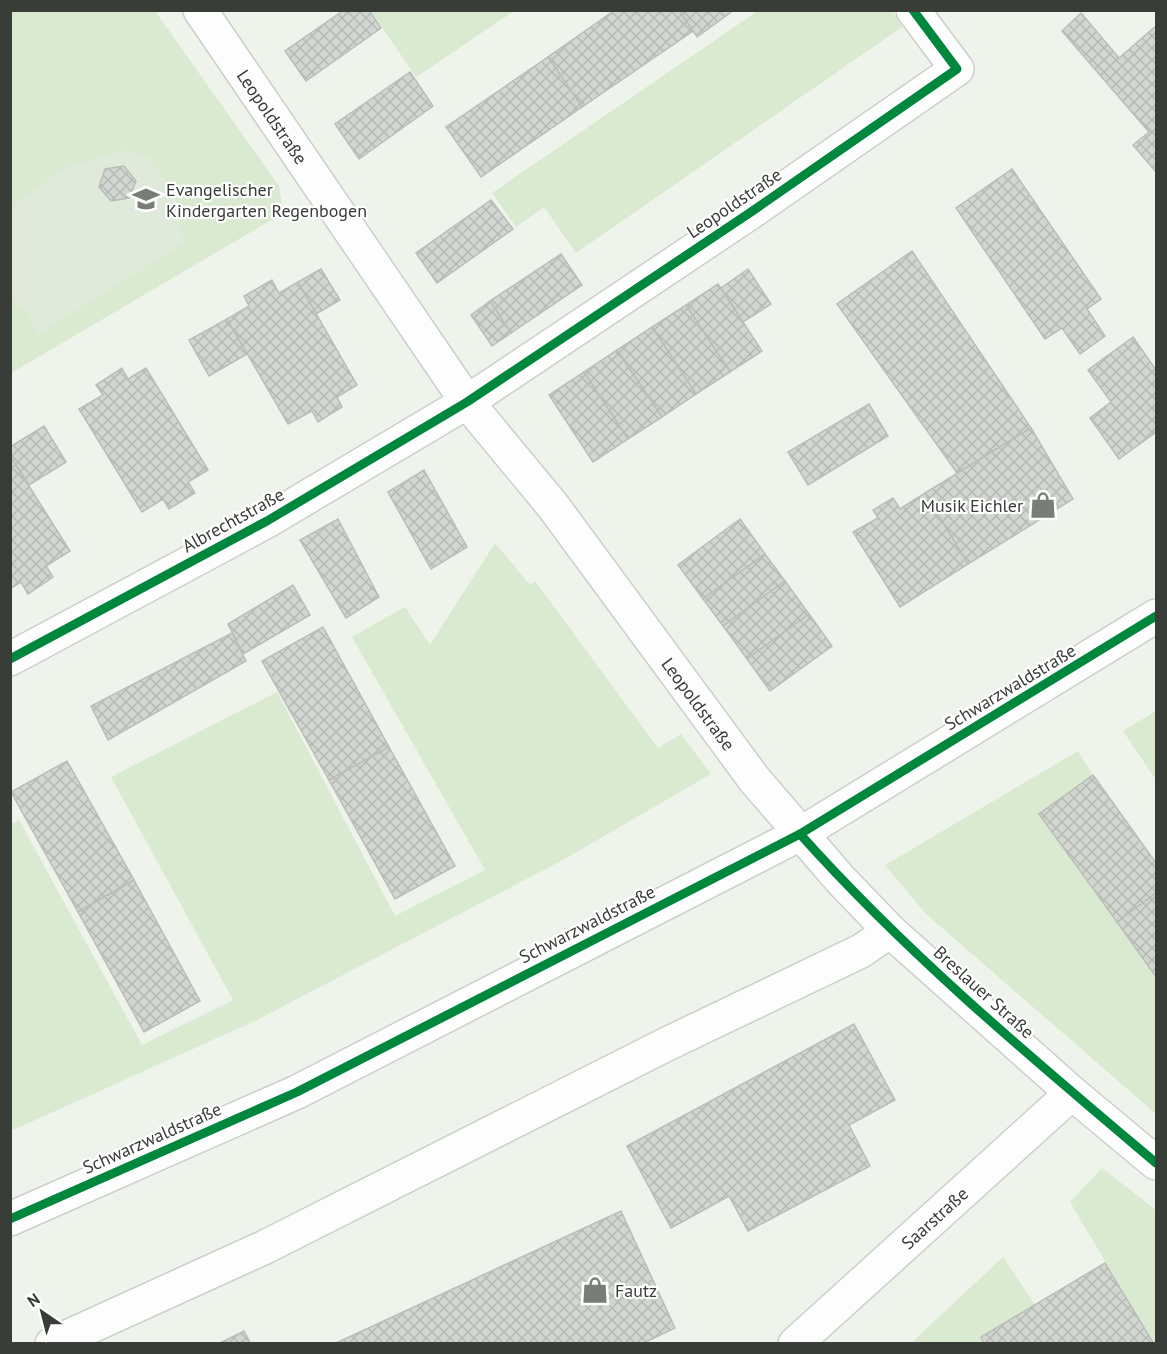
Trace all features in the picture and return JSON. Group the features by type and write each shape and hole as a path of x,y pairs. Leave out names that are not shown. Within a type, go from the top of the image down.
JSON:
{"street":[{"name":"Leopoldstraße","path":"200,10 467,402 553,506 754,779 800,834"},
{"name":"Leopoldstraße","path":"467,402 751,213 957,69 913,10"},
{"name":"Albrechtstraße","path":"10,659 267,521 467,402"},
{"name":"Schwarzwaldstraße","path":"10,1219 297,1092 800,834 1156,616"},
{"name":"Breslauer Straße","path":"800,834 890,931 1072,1093 1156,1164"},
{"path":"52,1344 265,1247 667,1044 861,951 890,931"},
{"name":"Saarstraße","path":"795,1344 1072,1093"}],"shaded area":[{"name":"Evangelischer Kindergarten Regenbogen","path":"11,10 155,11 279,186 283,213 11,373 11,302 27,311 38,334 184,243 174,193 148,157 126,150 66,167 11,207"},
{"path":"759,10 892,11 902,27 576,253 544,207 516,227 492,193"},
{"path":"371,11 514,11 416,77"},
{"name":"Evangelischer Kindergarten Regenbogen","path":"11,108 279,186 283,213 11,373"},
{"path":"495,543 530,585 535,581 658,748 681,734 711,774 561,861 257,1020 11,1131 11,824 19,820 142,1045 233,1000 111,777 277,692 395,916 485,870 352,637 405,607 430,645"},
{"path":"1156,711 1156,780 1123,731"},
{"path":"1078,751 1093,775 1039,814 1156,977 1156,1114 925,913 885,865"},
{"path":"1102,1168 1156,1210 1156,1343 1070,1202"},
{"path":"1003,1257 1035,1305 981,1337 984,1343 910,1344"}],"building":[{"path":"344,10 369,10 381,28 306,81 285,51"},
{"path":"615,10 679,10 693,31 582,107 548,57"},
{"path":"679,10 734,10 697,37"},
{"path":"1081,13 1119,58 1156,26 1156,172 1133,145 1149,132 1062,31"},
{"path":"548,57 582,107 481,177 446,127"},
{"path":"410,72 433,106 359,159 335,124"},
{"path":"124,166 136,181 129,198 111,201 99,187 105,169"},
{"path":"1012,169 1101,299 1087,309 1105,336 1080,354 1062,328 1045,339 956,208"},
{"path":"491,200 513,229 437,283 416,253"},
{"path":"912,251 1031,428 957,473 837,304"},
{"path":"561,254 582,285 511,333 490,301"},
{"path":"321,269 340,300 316,314 298,282"},
{"path":"748,269 771,304 743,322 721,288"},
{"path":"272,280 279,293 298,282 357,385 337,397 342,407 318,422 312,411 288,424 227,319 249,306 244,296"},
{"path":"718,284 762,351 730,372 686,305"},
{"path":"490,301 511,333 492,346 471,315"},
{"path":"686,305 730,372 696,394 652,327"},
{"path":"227,319 247,354 209,376 189,340"},
{"path":"652,327 696,394 662,417 617,350"},
{"path":"1133,337 1156,370 1156,432 1119,459 1090,418 1111,402 1088,370"},
{"path":"617,350 662,417 628,439 584,372"},
{"path":"122,368 128,379 146,368 208,470 188,482 195,493 169,509 163,499 142,512 79,409 103,395 96,385"},
{"path":"584,372 628,439 593,462 549,395"},
{"path":"869,404 888,436 808,485 788,452"},
{"path":"44,426 66,462 29,485 10,456 10,447"},
{"path":"1031,428 1073,499 968,564 925,493"},
{"path":"10,456 70,551 46,566 53,577 28,594 21,582 10,589"},
{"path":"424,470 467,547 431,569 388,492"},
{"path":"925,493 968,564 900,607 853,532 878,518 873,510 893,498 900,509"},
{"path":"338,519 379,597 346,618 300,540"},
{"path":"740,519 765,554 703,599 678,565"},
{"path":"765,554 785,581 723,626 703,599"},
{"path":"785,581 809,614 747,659 723,626"},
{"path":"293,585 310,615 243,654 228,624"},
{"path":"809,614 832,646 770,691 747,659"},
{"path":"323,627 389,747 329,780 262,661"},
{"path":"232,633 246,661 108,740 91,706"},
{"path":"389,747 455,866 395,899 329,780"},
{"path":"67,761 134,880 78,912 11,792"},
{"path":"1093,775 1156,863 1156,893 1117,922 1039,814"},
{"path":"134,880 200,1001 144,1032 78,912"},
{"path":"1156,893 1156,977 1117,922"},
{"path":"854,1024 895,1100 849,1125 870,1166 748,1231 729,1196 671,1228 627,1146"},
{"path":"621,1211 675,1328 642,1344 334,1344"},
{"path":"1105,1263 1154,1344 984,1344 981,1337"},
{"path":"244,1331 251,1344 218,1344"}],"cycle path":[{"path":"10,659 267,521 467,402 751,212 957,69 913,10"},
{"path":"10,1219 297,1092 800,834 1156,616"},
{"path":"800,834 884,922 972,1005 1156,1163"}],"place":[{"name":"Evangelischer Kindergarten Regenbogen","path":"146,199"},
{"name":"Musik Eichler","path":"1043,505"},
{"name":"Fautz","path":"595,1290"}]}
